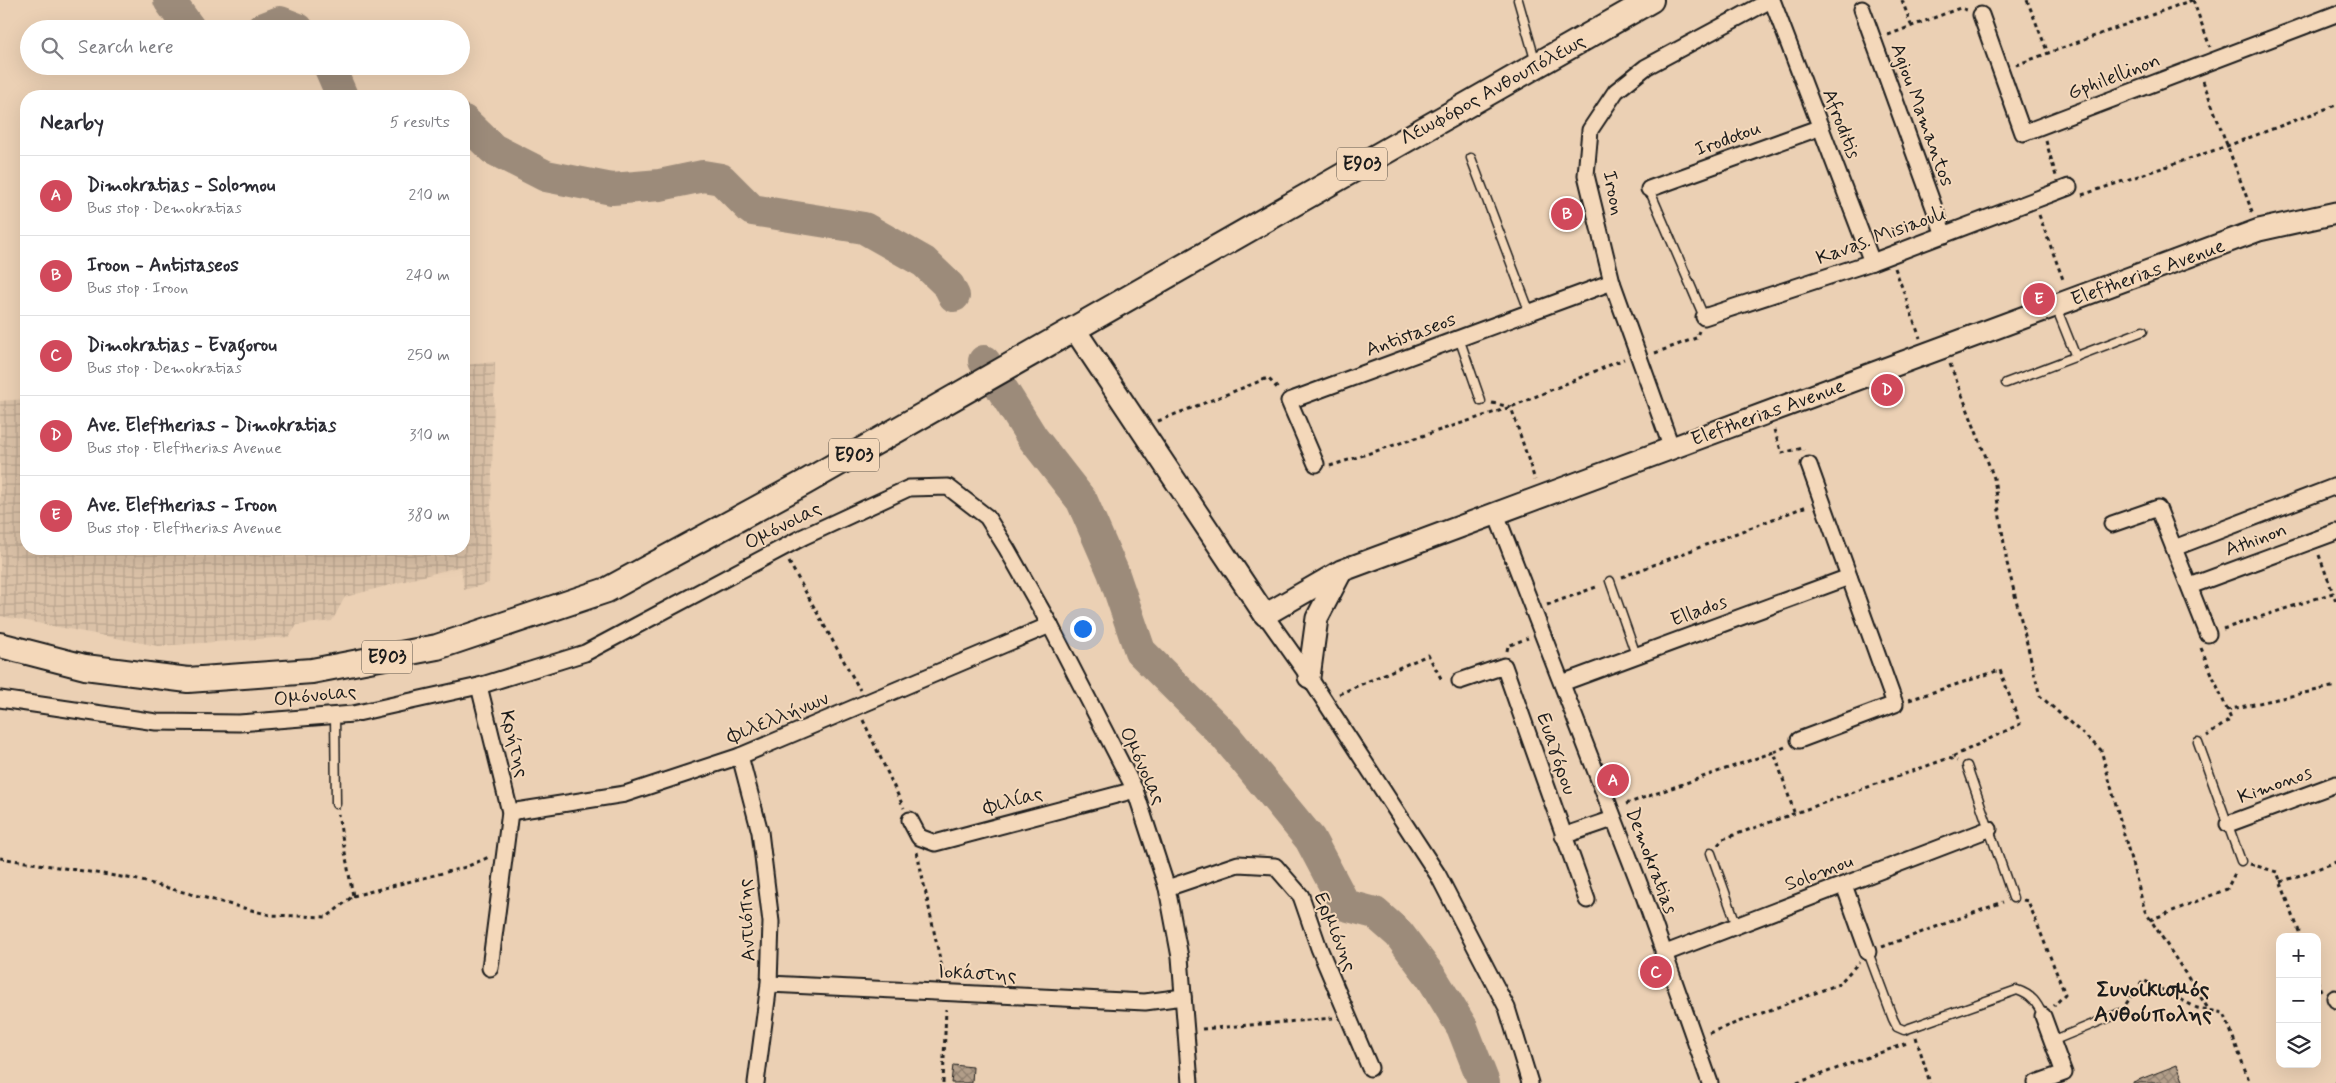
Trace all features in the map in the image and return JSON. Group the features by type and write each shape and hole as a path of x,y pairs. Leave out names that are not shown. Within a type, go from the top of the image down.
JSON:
{"main road":[{"name":"Λεωφόρος Ανθουπόλεως","path":"1075,330 1651,0"},
{"name":"Eleftherias Avenue","path":"1265,615 1341,571 2259,230 2324,214 2336,213"},
{"name":"E903","path":"0,645 85,667 188,680 312,671 437,647 607,590 1075,330"},
{"path":"1075,330 1142,427 1265,615"},
{"path":"1309,677 1317,618 1341,571"}],"street":[{"name":"Afroditis","path":"1772,0 1872,262"},
{"name":"Iroon","path":"1672,449 1612,282 1586,175 1590,130 1616,91 1646,67 1772,0"},
{"name":"Agiou Mamantos","path":"1862,9 1944,235"},
{"name":"Gphilellinon","path":"1981,15 2023,133 2336,14"},
{"name":"Irodotou","path":"1649,189 1821,127"},
{"name":"Kavas. Misiaouli","path":"1704,317 1872,262 2064,189"},
{"name":"Antistaseos","path":"1289,401 1612,282"},
{"path":"1289,401 1316,464"},
{"path":"1799,740 1895,704 1809,466"},
{"path":"2174,548 2336,486"},
{"name":"Ομόνοιας","path":"0,698 156,722 239,723 353,714 479,686 585,653 781,548 909,488 948,488 987,517 1050,625 1135,790 1167,888 1180,957 1190,1083"},
{"path":"2112,524 2158,508 2208,634"},
{"name":"Demokratias","path":"1496,514 1543,631 1644,896 1710,1083"},
{"name":"Athinon","path":"2190,586 2336,532"},
{"name":"Ellados","path":"1562,683 1849,577"},
{"path":"1265,615 1325,700 1438,875 1508,1008 1530,1083"},
{"name":"Φιλελλήνων","path":"510,812 625,794 740,756 863,706 1050,625"},
{"path":"1460,681 1504,666"},
{"name":"Ευαγόρου","path":"1504,666 1586,900"},
{"name":"Κρήτης","path":"479,686 510,812"},
{"name":"Αντιόπης","path":"740,756 760,832 771,922 769,984 756,1083"},
{"name":"Kimonos","path":"2228,824 2336,784"},
{"name":"Φιλίας","path":"910,820 919,837 935,843 1135,790"},
{"path":"490,968 510,812"},
{"path":"1563,836 1612,814"},
{"name":"Solomou","path":"1663,954 1989,829"},
{"name":"Ερμιόνης","path":"1167,888 1238,864 1275,866 1301,896 1319,948 1370,1068"},
{"path":"1844,884 1868,952"},
{"name":"Ιοκάστης","path":"769,984 1145,1002 1183,997"},
{"path":"2036,1083 2064,1073 2043,1016"}],"lane":[{"path":"1518,0 1537,65"},
{"path":"1471,158 1530,313"},
{"path":"1649,189 1704,317"},
{"path":"2064,304 2076,357"},
{"path":"2006,383 2142,331"},
{"path":"1459,338 1482,401"},
{"path":"1610,581 1636,655"},
{"path":"335,716 336,804"},
{"path":"2198,742 2242,861"},
{"path":"1967,766 2013,898"},
{"path":"1711,853 1736,926"},
{"path":"1868,952 1898,1027 1904,1030 2017,990 2027,993 2036,1002 2043,1016"},
{"path":"2052,1041 2120,1013"}],"path":[{"path":"1902,0 1911,25"},
{"path":"2027,0 2048,53"},
{"path":"2001,70 2192,0 2215,60"},
{"path":"1874,41 1911,25 1960,8 1981,15"},
{"path":"2198,66 2259,230"},
{"path":"2042,126 2064,189 2075,198 2227,146 2336,105"},
{"path":"2033,201 2064,304"},
{"path":"1890,255 1994,478 2007,564 2040,696 2101,750 2145,911 2209,1010"},
{"path":"1316,464 1334,466 1511,407 1639,356 1696,338 1704,317"},
{"path":"1142,427 1268,378 1289,401"},
{"path":"1482,401 1511,407"},
{"path":"1511,407 1540,498"},
{"path":"1767,414 1782,453 1803,448 1809,466"},
{"path":"1534,610 1822,501"},
{"path":"2314,540 2336,600"},
{"path":"781,548 863,706 910,820 947,992 943,1083"},
{"path":"2198,742 2230,719 2199,643 2208,634 2334,593"},
{"path":"1504,666 1508,646 1543,631"},
{"path":"1325,700 1428,655 1442,680 1460,681"},
{"path":"1711,853 1723,839 1949,758 2020,724 2000,670 1895,704"},
{"path":"2227,710 2336,686"},
{"path":"1612,814 1774,752 1799,740"},
{"path":"1774,752 1794,812"},
{"path":"1949,758 1967,766"},
{"path":"336,804 353,896"},
{"path":"0,858 134,879 270,915 327,917 353,896 466,867 505,849"},
{"path":"2150,920 2227,889 2242,861 2277,872 2300,933"},
{"path":"2281,882 2336,862"},
{"path":"1694,1039 1838,984 1868,952 2013,898 2028,901 2065,994 2043,1016"},
{"path":"2120,1013 2143,980 2197,1008 2224,1013 2250,1083"},
{"path":"1186,1030 1348,1017"},
{"path":"1913,1026 1930,1083"},
{"path":"1797,1083 1917,1039"}],"shaded area":[{"path":"495,362 489,583 464,590 461,566 345,597 332,621 297,625 289,637 158,646 0,616 0,401 20,399 20,555 470,555 470,364"}],"building":[{"path":"953,1065 973,1067 972,1083 951,1083"},
{"path":"2177,1065 2184,1083 2133,1083 2133,1082"}],"waterway":[{"path":"169,0 183,20"},
{"path":"333,75 339,90"},
{"path":"470,127 493,149 546,176 612,189 660,185 703,176 721,179 752,210 864,228 924,262 949,286 954,296"},
{"path":"1002,389 1032,437 1082,501 1113,572 1140,651 1226,737 1310,839 1345,905 1375,913 1399,934 1432,978 1462,1027 1484,1083"}],"place":[{"name":"Iroon - Antistaseos","path":"1567,214"},
{"name":"Ave. Eleftherias - Iroon","path":"2039,299"},
{"name":"Ave. Eleftherias - Dimokratias","path":"1887,390"},
{"name":"Dimokratias - Solomou","path":"1613,780"},
{"name":"Dimokratias - Evagorou","path":"1656,972"}],"district":[{"name":"Συνοικισμός Ανθούπολης","path":"2153,1002"}]}
